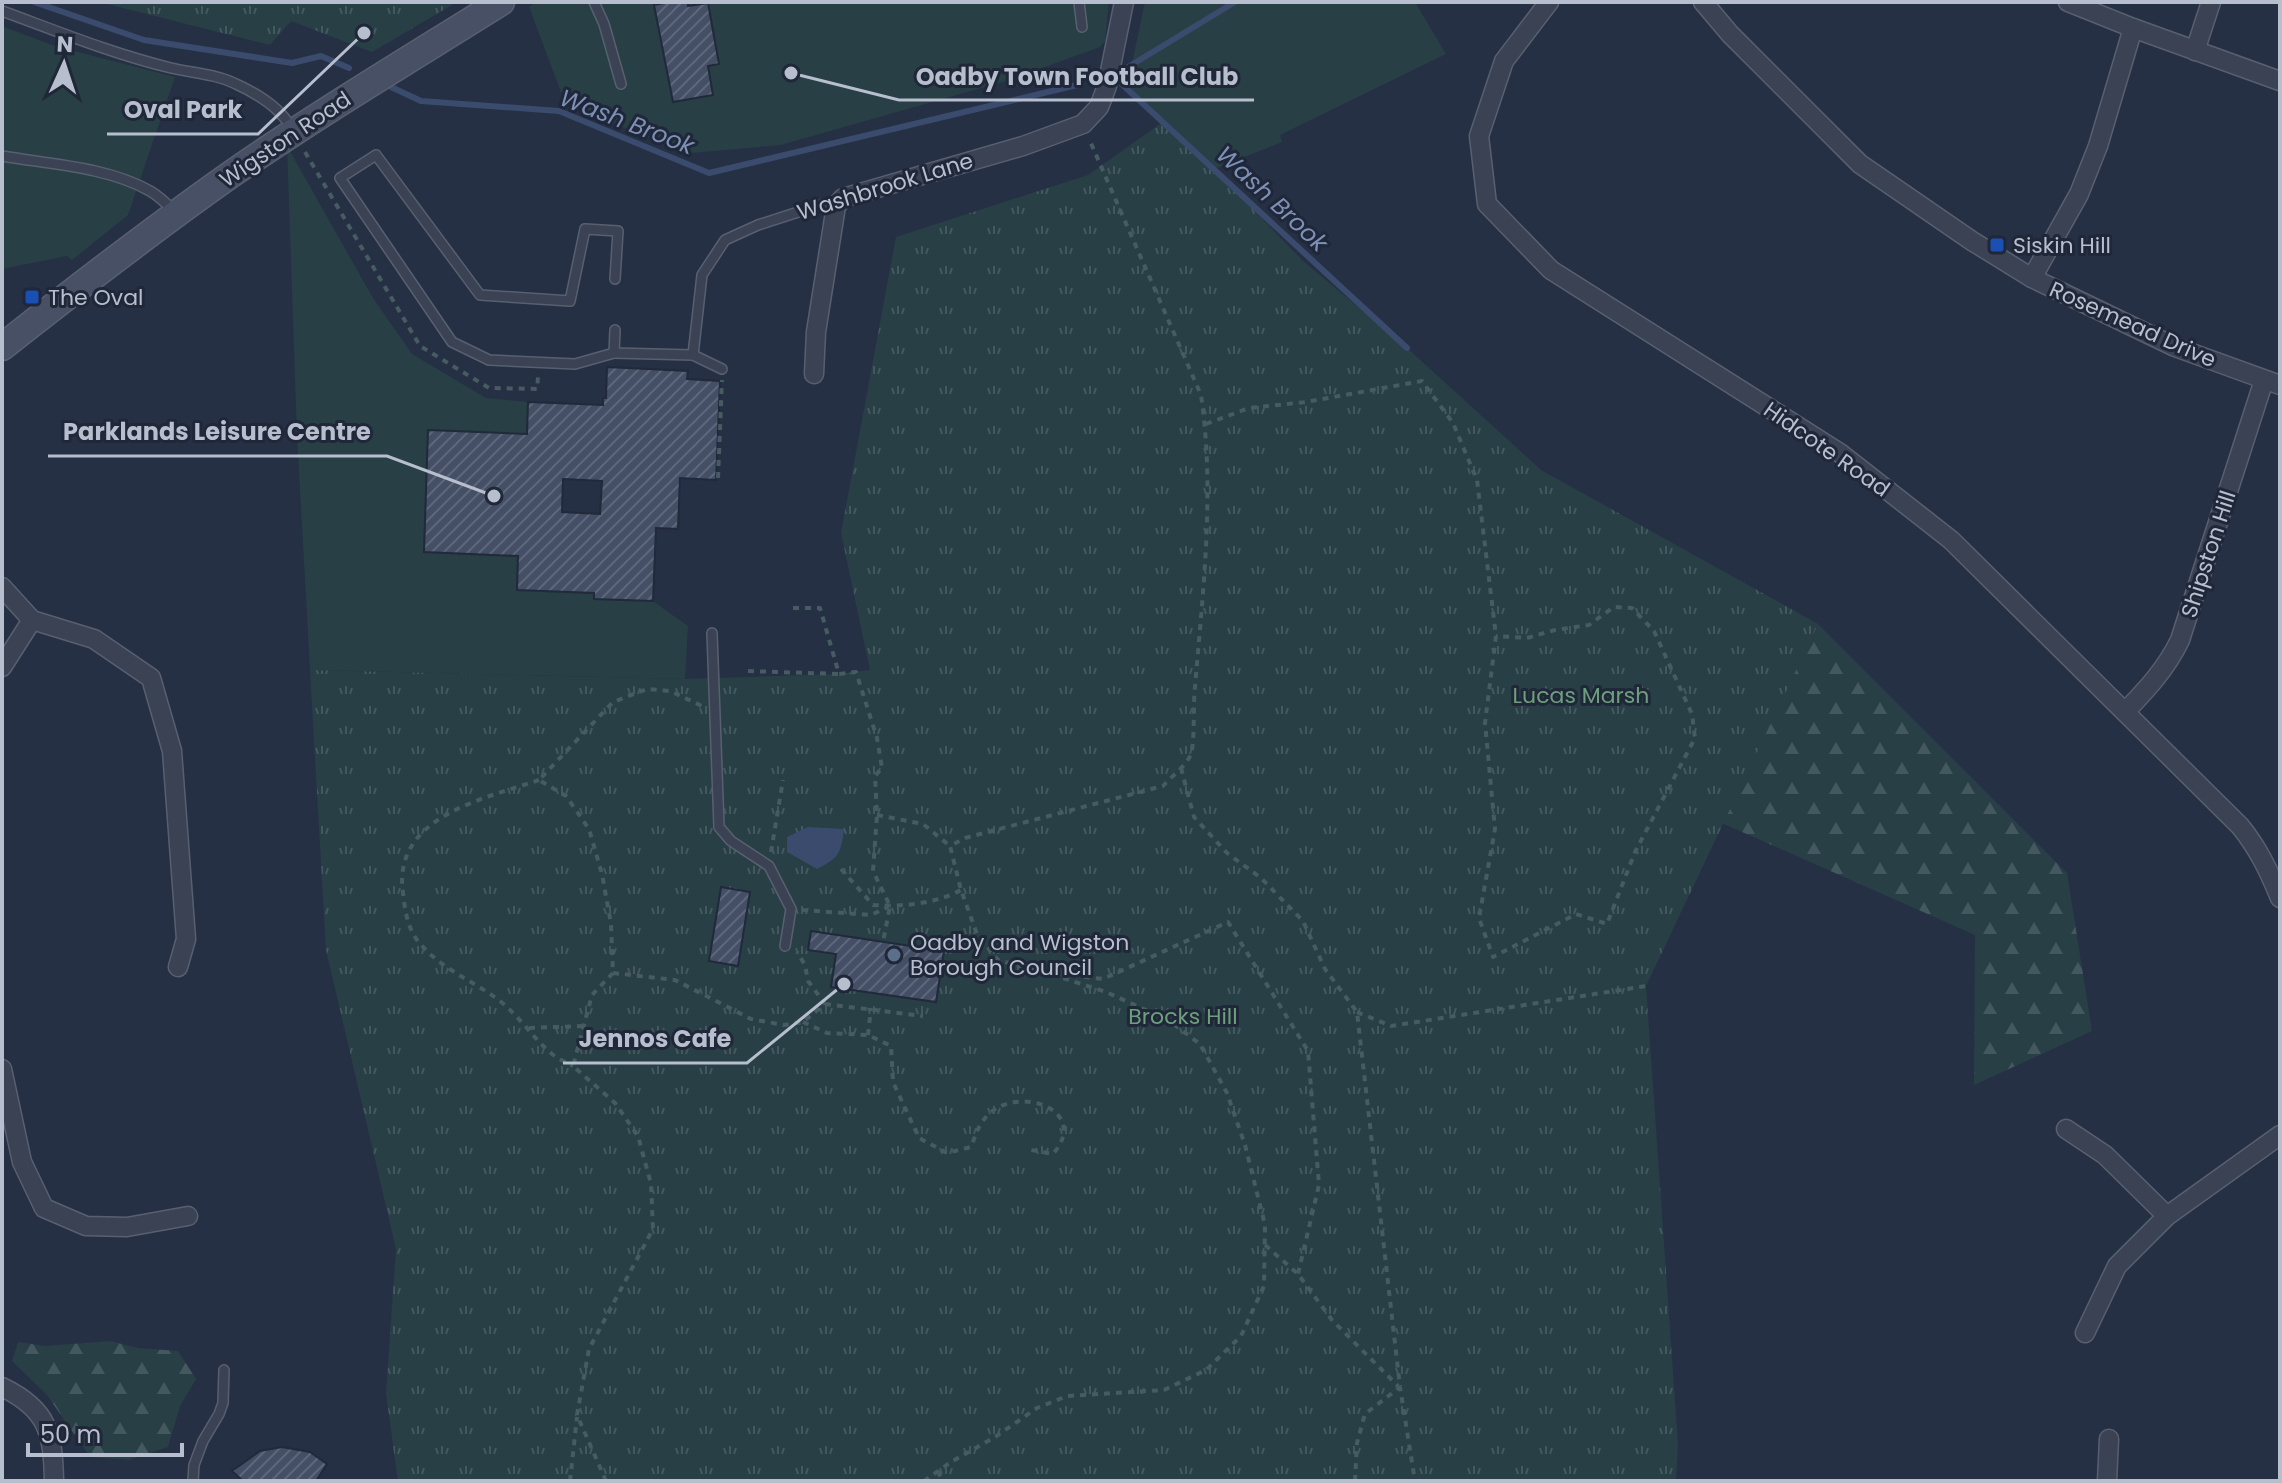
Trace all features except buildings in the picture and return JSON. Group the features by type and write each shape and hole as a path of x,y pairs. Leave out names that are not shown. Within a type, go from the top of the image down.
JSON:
{"main road":[{"name":"Wigston Road","path":"2,347 87,280 294,132 501,2"}],"street":[{"path":"1083,124 1099,107 1107,86 1124,2"},
{"name":"Hidcote Road","path":"1549,2 1504,61 1479,136 1487,204 1551,270 1840,453 1951,540 2240,826 2274,864 2280,898"},
{"name":"Rosemead Drive","path":"1703,2 1730,34 1860,164 1972,241 2032,278 2175,347 2272,382"},
{"path":"2068,2 2280,81"},
{"path":"2195,51 2211,2"},
{"path":"2032,278 2079,194 2098,146 2133,28"},
{"name":"Washbrook Lane","path":"836,206 843,198 1023,146 1083,124"},
{"path":"814,374 816,332 836,206"},
{"name":"Shipston Hill","path":"2125,712 2157,680 2180,640 2272,382"},
{"path":"2,587 32,620 94,639 151,678 172,751 186,939 178,967"},
{"path":"2,667 32,620"},
{"path":"2,1069 22,1162 44,1208 86,1226 127,1227 188,1216"},
{"path":"2066,1129 2105,1155 2167,1216"},
{"path":"2085,1333 2117,1266 2167,1216 2280,1135"},
{"path":"2,1387 21,1396 38,1411 49,1431 54,1453 54,1481"},
{"path":"2107,1481 2109,1439"}],"lane":[{"path":"1079,2 1082,27"},
{"path":"597,4 621,84"},
{"path":"2,11 83,41 171,68 236,83 280,110 294,132"},
{"path":"615,279 618,231 585,229 570,301 480,295 376,155 340,178 452,342 489,360 575,364 614,353 693,355 722,369"},
{"path":"2,156 93,171 135,184 151,192 177,214"},
{"name":"Washbrook Lane","path":"693,355 702,275 725,240 758,225 823,204 836,206"},
{"path":"614,353 615,330"},
{"path":"712,633 719,827 731,841 769,866 791,909 785,946"},
{"path":"193,1481 194,1465 203,1441 223,1403 224,1370"}],"path":[{"path":"950,846 965,838 1163,786 1191,753 1204,583 1207,440 1201,395 1083,124"},
{"path":"294,132 420,346 489,388 537,389 538,372"},
{"path":"718,478 722,369"},
{"path":"1205,424 1249,408 1306,402 1422,381 1453,423 1477,480 1496,636 1485,723 1495,829 1479,918 1493,957 1576,914 1607,924 1635,852 1695,738 1692,714 1654,631 1632,608 1614,607 1589,625 1527,638 1496,636"},
{"path":"793,608 820,608 839,674"},
{"path":"748,671 856,672 877,738 882,768 875,776 877,815 873,871 890,906 883,942"},
{"path":"570,1481 577,1415 589,1349 653,1229 651,1184 638,1136 615,1103 573,1066 554,1056 501,1002 447,969 416,939 406,919 401,883 407,855 420,834 445,815 476,799 539,780 613,702 647,689 670,691 715,712"},
{"path":"1181,768 1194,817 1227,853 1261,878 1303,921 1325,969 1357,1012 1400,1387 1415,1481"},
{"path":"539,780 566,796 589,829 602,874 611,924 613,973 592,995 573,1066"},
{"path":"769,866 783,780"},
{"path":"877,815 923,824 950,846 977,934 998,960 1106,992 1168,1020 1200,1044 1227,1093 1245,1145 1265,1225 1264,1286 1241,1336 1206,1370 1164,1390 1067,1396 1037,1408 924,1481"},
{"path":"841,869 873,905 890,906 945,899 961,890"},
{"path":"791,909 871,915 890,906"},
{"path":"1046,973 1103,979 1228,922 1308,1051 1319,1185 1298,1274"},
{"path":"785,946 795,949 805,965 808,981 825,1004"},
{"path":"613,973 675,980 751,1019 784,1025 803,1022 825,1004 923,1016"},
{"path":"1357,1012 1391,1026 1646,986"},
{"path":"868,1035 871,1008"},
{"path":"803,1022 827,1033 868,1035 891,1046 893,1082 919,1138 947,1153 971,1147 979,1126 991,1112 1007,1103 1030,1102 1055,1110 1064,1124 1061,1144 1053,1154 1031,1150"},
{"path":"529,1028 583,1026"},
{"path":"1265,1245 1298,1274 1332,1320 1400,1387"},
{"path":"1355,1481 1357,1443 1365,1414 1400,1387"},
{"path":"577,1415 606,1481"},
{"path":"938,1471 940,1481"}],"green space":[{"path":"99,2 457,2 372,52 291,21 270,45"},
{"path":"536,2 1109,2 1105,41 1100,47 1006,81 781,145 691,153 603,120 561,92 529,7"},
{"path":"1145,2 1415,2 1446,54 1280,135 1282,142 1214,169 1127,86"},
{"path":"2,26 55,46 175,77 128,215 72,260 67,256 2,269"},
{"name":"Brocks Hill","path":"1163,122 1214,169 1303,261 1407,348 1541,470 1818,624 1646,986 1678,1444 1676,1481 398,1481 386,1394 396,1249 326,950 310,670 685,679 839,674 870,670 841,533 896,237 1088,175"},
{"path":"287,146 373,298 412,354 486,398 528,402 527,434 429,430 424,552 518,556 518,590 594,593 594,599 653,601 688,626 685,679 310,670 297,436"},
{"path":"1818,624 2067,873 2092,1031 1974,1085 1975,935 1715,820"},
{"path":"110,1341 138,1348 178,1351 196,1379 180,1406 168,1447 129,1460 90,1457 47,1395 12,1361 18,1342 45,1346"}],"water":[{"path":"808,827 844,829 838,854 817,869 787,852 787,837"}],"waterway":[{"name":"Wash Brook","path":"34,2 144,40 292,63 321,56 349,68"},
{"path":"1115,75 1235,2"},
{"name":"Wash Brook","path":"1113,76 1407,348"},
{"name":"Wash Brook","path":"391,87 421,101 559,111 709,173 1081,84"}],"place":[{"name":"Oval Park","path":"364,33"},
{"name":"Oadby Town Football Club","path":"791,73"},
{"name":"Siskin Hill","path":"1997,245"},
{"name":"The Oval","path":"32,297"},
{"name":"Parklands Leisure Centre","path":"494,496"},
{"name":"Oadby and Wigston Borough Council","path":"894,955"},
{"name":"Jennos Cafe","path":"844,984"}],"park label":[{"name":"Lucas Marsh","path":"1581,695"}]}
